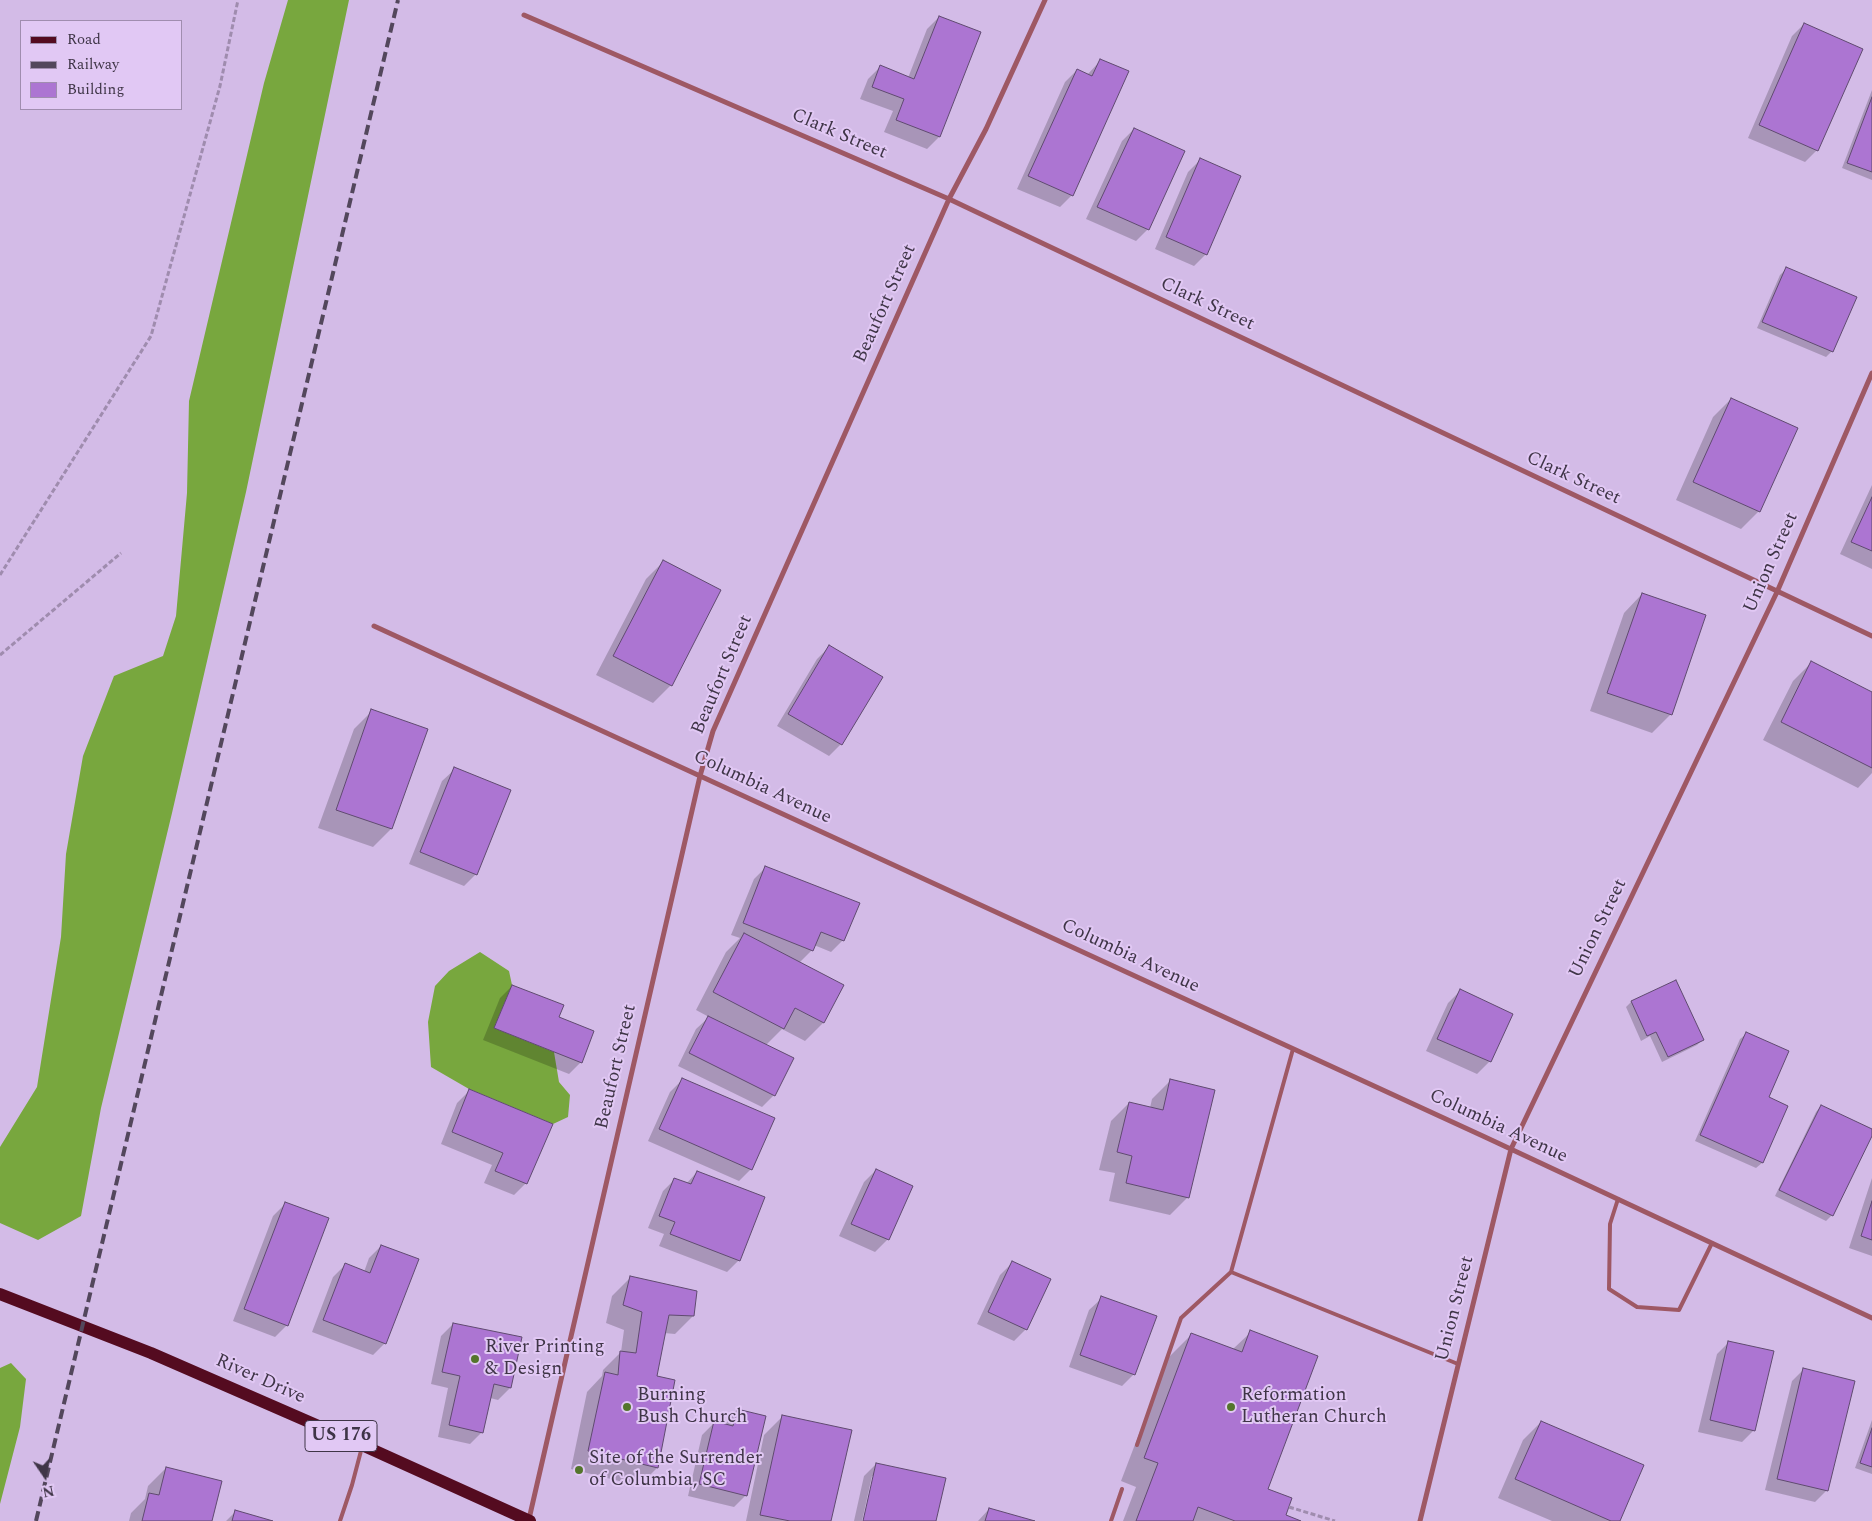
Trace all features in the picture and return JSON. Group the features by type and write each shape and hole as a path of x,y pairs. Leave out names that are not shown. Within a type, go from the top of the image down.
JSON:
{"main road":[{"name":"River Drive","path":"0,1294 151,1353 362,1445 529,1521"}],"street":[{"name":"Beaufort Street","path":"529,1521 700,776 713,731 949,199 986,129 1045,0"},
{"name":"Clark Street","path":"524,15 949,199 1872,636"},
{"name":"Union Street","path":"1420,1521 1510,1149 1777,592 1872,373"},
{"name":"Columbia Avenue","path":"374,626 1510,1149 1872,1318"}],"lane":[{"path":"1136,1445 1180,1318 1231,1272 1293,1049"},
{"path":"1618,1199 1610,1224 1609,1289 1637,1306 1679,1310 1712,1243"},
{"path":"1231,1272 1458,1364"},
{"path":"340,1521 352,1485 362,1445"},
{"path":"1111,1521 1122,1489"}],"path":[{"path":"0,575 151,336 220,86 238,0"},
{"path":"0,655 121,553"},
{"path":"1289,1507 1335,1521"}],"green space":[{"path":"288,0 349,0 246,492 172,813 101,1108 81,1216 38,1240 0,1223 0,1147 37,1087 61,937 66,854 83,756 114,676 163,656 176,616 187,493 189,401 264,83"},
{"path":"480,952 509,971 512,985 494,1028 554,1052 559,1082 570,1095 568,1117 553,1124 469,1089 431,1067 428,1022 435,986 449,971"},
{"path":"11,1363 26,1379 20,1427 0,1504 0,1368"}],"building":[{"path":"939,16 981,32 940,137 896,120 904,99 872,87 880,65 914,79"},
{"path":"1804,23 1863,49 1818,151 1759,125"},
{"path":"1100,59 1129,71 1073,196 1028,176 1077,69 1092,76"},
{"path":"1872,97 1872,172 1847,163"},
{"path":"1134,128 1185,151 1149,230 1097,207"},
{"path":"1200,158 1241,176 1207,255 1166,237"},
{"path":"1786,267 1857,297 1833,352 1762,322"},
{"path":"1731,398 1798,428 1760,512 1693,482"},
{"path":"1872,497 1872,551 1851,542"},
{"path":"663,560 721,590 672,686 613,656"},
{"path":"1642,593 1706,615 1672,715 1607,693"},
{"path":"829,645 883,677 842,745 788,714"},
{"path":"1811,661 1872,692 1872,768 1781,722"},
{"path":"371,709 428,729 392,829 336,810"},
{"path":"454,767 511,790 477,875 420,852"},
{"path":"765,866 860,903 844,941 821,932 813,951 743,923"},
{"path":"744,933 844,985 824,1023 795,1008 784,1029 713,992"},
{"path":"1676,980 1704,1040 1668,1057 1656,1032 1647,1036 1631,1001"},
{"path":"512,985 564,1005 559,1017 594,1031 582,1063 494,1028"},
{"path":"1460,989 1513,1014 1491,1062 1437,1039"},
{"path":"708,1016 794,1058 775,1096 689,1053"},
{"path":"1746,1032 1789,1051 1769,1097 1788,1106 1763,1163 1700,1135"},
{"path":"682,1078 775,1118 752,1170 659,1129"},
{"path":"1170,1079 1215,1090 1189,1198 1126,1183 1132,1156 1117,1152 1129,1102 1163,1110"},
{"path":"469,1089 553,1124 527,1184 495,1171 503,1153 452,1132"},
{"path":"1821,1105 1872,1129 1872,1136 1833,1216 1779,1190"},
{"path":"876,1169 913,1186 889,1240 851,1224"},
{"path":"697,1171 765,1197 740,1261 670,1234 675,1222 659,1216 674,1178 691,1184"},
{"path":"1872,1201 1872,1240 1861,1236"},
{"path":"285,1202 329,1218 288,1326 244,1309"},
{"path":"381,1245 419,1259 386,1344 323,1320 345,1263 370,1273"},
{"path":"1012,1261 1051,1279 1027,1330 988,1312"},
{"path":"630,1276 697,1291 694,1316 669,1315 657,1376 675,1380 658,1468 588,1451 605,1372 618,1375 620,1351 636,1353 642,1312 623,1305"},
{"path":"1101,1296 1157,1316 1135,1375 1080,1355"},
{"path":"453,1323 522,1337 511,1388 494,1384 483,1433 449,1425 460,1376 442,1372"},
{"name":"Reformation Lutheran Church","path":"1250,1330 1318,1356 1268,1489 1292,1498 1286,1515 1301,1521 1235,1521 1198,1507 1193,1521 1136,1521 1158,1463 1144,1458 1191,1333 1242,1352"},
{"path":"1728,1341 1774,1351 1755,1431 1710,1420"},
{"path":"1803,1368 1855,1381 1828,1491 1777,1479"},
{"path":"737,1409 766,1416 747,1496 699,1484 714,1421 733,1426"},
{"path":"782,1415 852,1430 831,1521 790,1521 760,1515"},
{"path":"1541,1421 1644,1465 1620,1521 1611,1521 1515,1479"},
{"path":"1872,1428 1872,1467 1860,1463"},
{"path":"876,1463 946,1478 936,1521 863,1521"},
{"path":"166,1467 222,1481 212,1521 142,1521 149,1493 159,1495"},
{"path":"989,1508 1035,1521 985,1521"},
{"path":"235,1510 273,1521 232,1521"}],"railway":[{"path":"36,1521 398,0"}],"place":[{"name":"River Printing & Design","path":"475,1359"},
{"name":"Burning Bush Church","path":"627,1407"},
{"name":"Reformation Lutheran Church","path":"1231,1407"},
{"name":"Site of the Surrender of Columbia, SC","path":"579,1470"}]}
